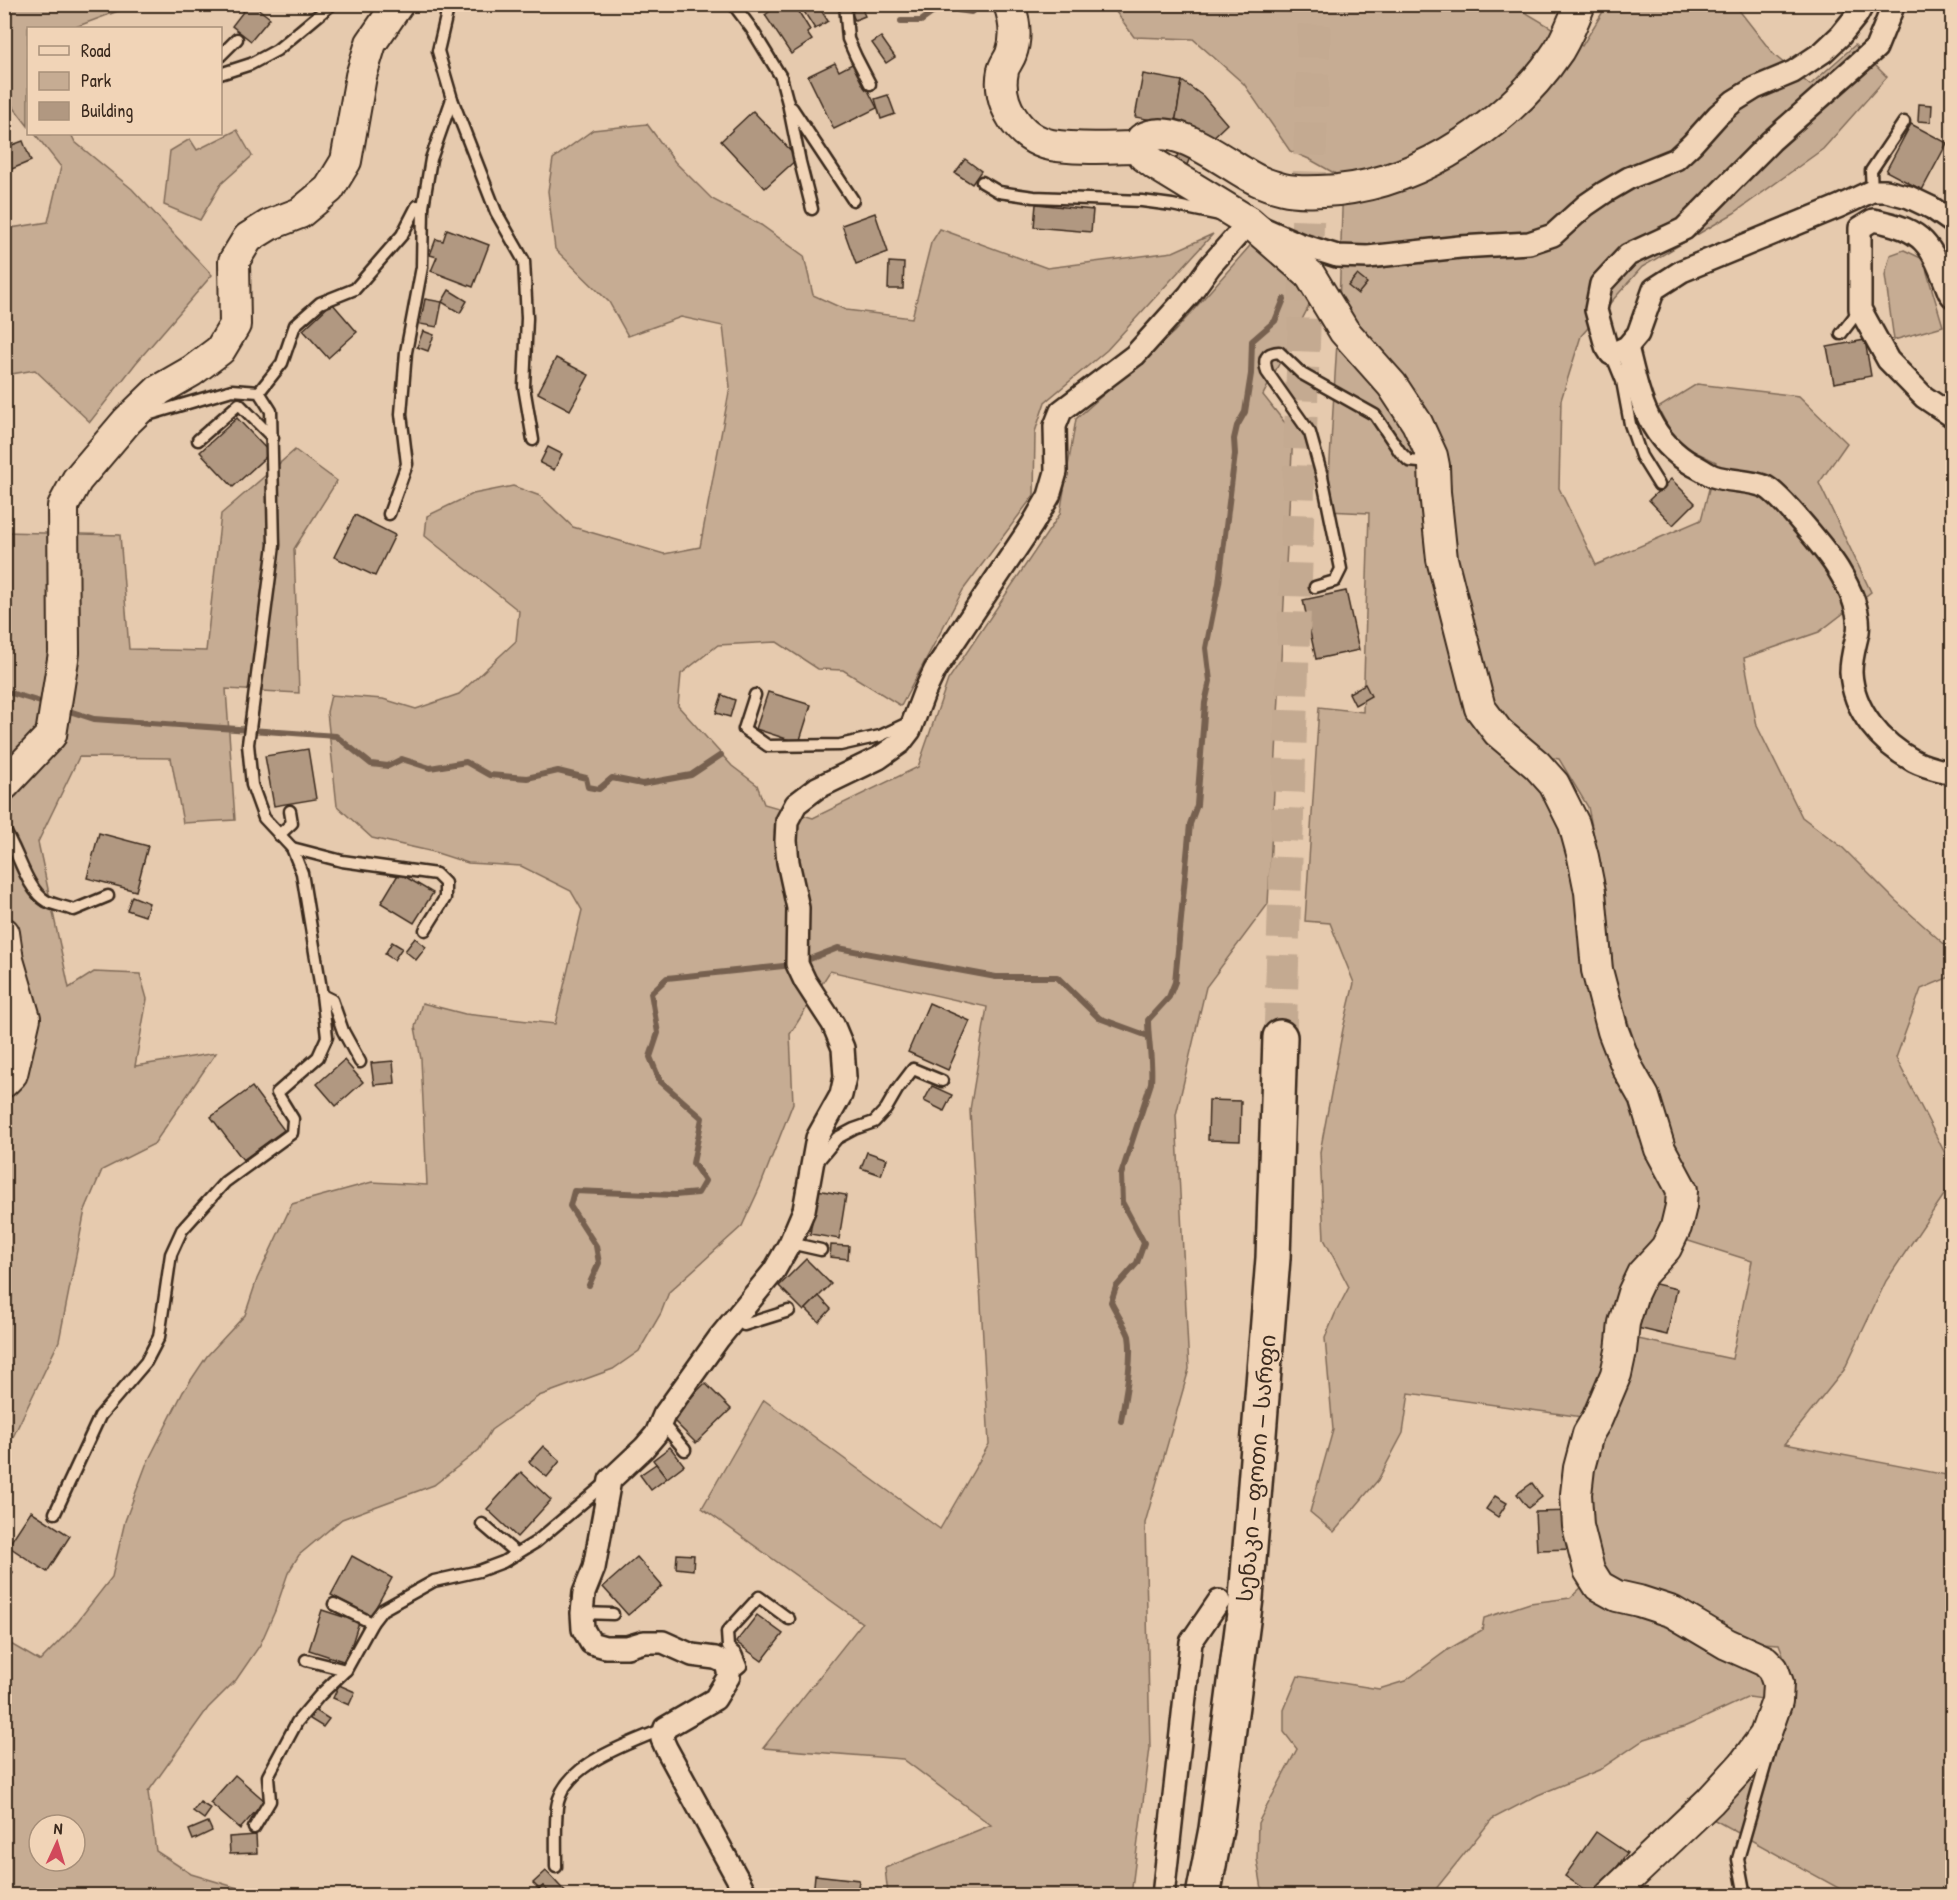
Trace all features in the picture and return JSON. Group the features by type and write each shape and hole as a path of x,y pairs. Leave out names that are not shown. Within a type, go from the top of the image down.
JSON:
{"highway":[{"name":"სენაკი — ფოთი — სარფი","path":"1203,1896 1216,1829 1247,1586 1273,1258 1280,1037"}],"street":[{"path":"4,785 51,735 64,652 63,506 77,480 127,421 159,390 192,371 220,350 235,325 234,261 248,238 269,225 300,213 329,189 346,161 361,76 371,43 398,4"},
{"path":"1009,4 1013,15 1015,36 1011,54 1003,70 1002,93 1011,117 1020,127 1030,136 1050,145 1139,147"},
{"path":"1580,4 1571,29 1558,51 1512,105 1444,156 1378,182 1359,188 1317,192 1285,189 1258,180 1233,159 1164,134 1150,134 1142,139 1139,147 1144,156 1156,165 1249,222 1299,244 1338,256 1368,257 1460,247 1529,243 1553,235 1586,205 1629,178 1676,159 1734,101 1755,88 1793,72 1823,51 1846,29 1863,4"},
{"path":"1894,4 1876,48 1771,141 1684,229 1628,255 1601,284 1596,310 1606,346 1619,350 1649,420 1664,443 1686,460 1713,476 1766,488 1784,501 1838,569 1858,610 1858,630 1852,654 1851,673 1855,693 1872,728 1889,744 1915,762 1953,773"},
{"path":"1619,350 1638,334 1654,289 1682,271 1872,191 1886,191 1909,197 1953,222"},
{"path":"1953,296 1949,292 1934,254 1916,233 1893,224 1873,220 1860,228 1860,309 1888,360 1924,397 1953,416"},
{"path":"1249,222 1310,274 1344,331 1399,395 1417,423 1432,456 1442,558 1480,708 1498,732 1537,765 1554,784 1574,824 1590,892 1597,970 1613,1031 1644,1097 1660,1149 1682,1190 1681,1206 1666,1248 1642,1274 1633,1293 1624,1323 1616,1374 1597,1419 1588,1434 1579,1468 1576,1494 1578,1526 1589,1570 1599,1586 1617,1596 1639,1600 1673,1612 1727,1644 1765,1660 1773,1670 1778,1683 1777,1701 1765,1735 1743,1765 1710,1801 1610,1896"},
{"path":"747,1896 662,1738 665,1728 715,1699 729,1676 726,1663 715,1658 692,1655 663,1642 644,1642 627,1647 605,1647 591,1643 583,1629 582,1614 584,1593 594,1568 610,1480 656,1434 678,1396 736,1317 774,1271 790,1243 804,1210 817,1138 841,1095 845,1077 843,1048 833,1024 797,964 798,908 788,862 787,821 796,804 817,788 879,758 900,743 910,730 935,670 1049,496 1056,472 1055,426 1061,411 1135,355 1189,295 1210,266 1249,222"},
{"path":"4,933 8,960 25,1018 12,1074 4,1082"},
{"path":"1163,1896 1191,1642 1219,1601"}],"lane":[{"path":"222,73 251,64 278,50 332,4"},
{"path":"449,4 438,51 452,99 496,212 524,261 527,318 524,387 533,440"},
{"path":"733,4 751,28 781,77 812,208"},
{"path":"845,4 848,39 870,84"},
{"path":"222,54 237,39"},
{"path":"389,514 407,464 401,414 406,352 422,267 423,207 431,159 452,99"},
{"path":"789,103 853,200"},
{"path":"1872,191 1871,171 1904,122"},
{"path":"982,182 999,192 1034,197 1142,201 1172,205 1249,222"},
{"path":"259,392 282,363 295,325 320,303 355,289 402,235 417,206 423,207"},
{"path":"1841,334 1860,309"},
{"path":"1619,350 1630,424 1641,456 1659,485"},
{"path":"1315,587 1335,581 1341,569 1322,476 1310,433 1267,372 1264,364 1267,356 1272,352 1279,352 1302,374 1375,415 1400,452 1409,461 1419,462 1432,456"},
{"path":"127,421 232,390 259,392"},
{"path":"55,1513 100,1416 146,1362 159,1337 171,1254 182,1230 225,1182 292,1132 293,1119 277,1093 318,1057 327,1037 302,873 292,848 264,818 252,785 248,744 274,545 271,411 259,392"},
{"path":"198,440 239,404 273,438"},
{"path":"755,695 744,729 768,746 840,745 880,736 914,720"},
{"path":"279,835 292,823 290,811"},
{"path":"4,830 34,889 46,901 74,910 108,896"},
{"path":"292,848 342,861 436,874 445,883 445,898 425,930"},
{"path":"322,994 332,1000 343,1031 360,1062"},
{"path":"809,1178 821,1156 837,1138 874,1122 886,1109 913,1069 942,1081"},
{"path":"790,1243 821,1250"},
{"path":"736,1317 744,1325 789,1311"},
{"path":"661,1422 685,1450"},
{"path":"254,1828 270,1801 268,1776 297,1722 346,1670 372,1623 382,1610 434,1581 479,1571 503,1562 536,1542 610,1480"},
{"path":"482,1524 517,1554"},
{"path":"729,1676 741,1666 736,1654 728,1647 727,1632 759,1597 789,1619"},
{"path":"334,1604 372,1623"},
{"path":"582,1614 613,1614"},
{"path":"306,1660 346,1670"},
{"path":"1745,1896 1738,1859 1774,1737 1777,1701"},
{"path":"556,1868 557,1806 562,1791 573,1774 591,1761 665,1728"}],"green space":[{"path":"5,4 134,4 76,27 27,27 27,125 8,100 5,101"},
{"path":"1111,5 1513,5 1582,46 1607,5 1735,5 1774,55 1810,85 1855,45 1887,77 1823,149 1734,213 1642,267 1581,336 1561,400 1559,488 1596,565 1701,520 1716,462 1677,443 1658,408 1697,384 1799,396 1847,443 1819,483 1871,592 1819,632 1744,658 1757,726 1802,817 1843,848 1896,901 1952,951 1952,976 1921,989 1896,1058 1952,1167 1952,1183 1886,1281 1844,1370 1785,1444 1952,1476 1952,1895 1851,1895 1711,1818 1783,1731 1792,1678 1779,1644 1762,1643 1774,1661 1777,1701 1749,1697 1684,1727 1645,1739 1599,1770 1538,1795 1492,1819 1431,1895 1263,1895 1257,1859 1258,1823 1297,1749 1284,1732 1284,1710 1298,1676 1379,1689 1405,1681 1449,1649 1482,1630 1484,1618 1530,1603 1570,1598 1598,1572 1582,1548 1597,1419 1409,1393 1403,1433 1378,1480 1334,1532 1310,1512 1333,1430 1325,1338 1349,1287 1324,1239 1320,1152 1354,983 1330,923 1305,921 1319,707 1363,712 1369,513 1327,511 1339,308 1343,178 1290,151 1244,84 1193,39 1134,37","holes":["1535,755 1559,759 1588,807 1600,866 1614,977 1649,1088 1595,974 1560,791","1660,1232 1752,1261 1732,1359 1610,1333"]},
{"path":"647,124 675,162 712,199 761,225 804,256 813,295 846,310 912,318 931,243 940,229 1047,268 1173,252 1213,234 1107,350 1045,402 1035,432 1034,495 963,590 901,706 843,670 818,669 777,642 718,645 681,674 678,706 732,766 757,785 764,804 813,818 918,767 948,680 1060,514 1076,419 1174,332 1256,239 1311,302 1263,395 1293,433 1268,904 1206,987 1176,1115 1189,1369 1145,1523 1150,1748 1131,1895 888,1895 885,1868 991,1825 903,1759 763,1748 862,1623 702,1508 764,1400 940,1529 989,1444 970,1110 987,1007 830,971 790,1034 793,1103 742,1226 669,1292 661,1313 639,1351 613,1369 539,1396 491,1430 479,1450 434,1485 342,1519 299,1555 288,1573 260,1645 236,1680 208,1708 148,1792 156,1851 191,1874 241,1889 290,1895 5,1895 4,1640 40,1661 73,1627 112,1577 125,1521 146,1465 183,1392 207,1356 245,1315 257,1279 292,1204 372,1182 427,1185 421,1059 415,1027 422,1003 465,1014 555,1024 582,910 571,891 521,866 468,863 434,852 372,838 337,806 327,712 331,695 383,699 416,709 459,694 516,641 519,611 425,536 427,516 473,494 513,486 540,496 573,527 664,554 700,547 730,387 723,326 681,317 628,336 609,302 555,249 548,191 553,159 593,130"},
{"path":"237,130 252,156 221,184 200,220 164,205 170,151 190,139 197,150"},
{"path":"36,135 72,135 75,142 132,189 212,275 136,363 90,422 35,370 5,375 5,229 48,222 61,167"},
{"path":"1904,250 1923,259 1943,326 1894,340 1885,275 1890,255"},
{"path":"295,450 337,481 294,549 299,693 226,689 235,820 183,823 171,758 79,757 38,842 69,988 94,972 140,974 147,999 135,1066 216,1053 154,1144 102,1170 85,1210 59,1341 5,1450 5,532 120,535 129,649 206,651 221,514"}],"building":[{"path":"249,4 270,18 251,41 232,26"},
{"path":"780,4 794,4 810,30 807,33 812,40 791,54 765,15"},
{"path":"812,4 817,4 828,21 815,29 803,10"},
{"path":"861,7 865,16 855,20 851,12"},
{"path":"881,37 895,57 886,63 872,43"},
{"path":"835,63 839,71 854,63 877,108 834,129 808,76"},
{"path":"1143,74 1182,81 1175,124 1135,117"},
{"path":"1182,81 1203,96 1227,124 1209,141 1175,124"},
{"path":"888,95 895,114 881,119 875,99"},
{"path":"1919,104 1932,105 1931,122 1918,121"},
{"path":"753,111 798,158 765,188 721,141"},
{"path":"1911,124 1947,143 1922,190 1886,171"},
{"path":"23,141 31,161 7,171 4,163 4,148"},
{"path":"1179,152 1190,157 1187,165 1176,159"},
{"path":"965,159 981,171 972,184 955,173"},
{"path":"1036,204 1093,210 1091,232 1034,227"},
{"path":"875,213 888,252 856,264 842,225"},
{"path":"447,229 489,245 473,287 431,271 437,257 430,255 436,239 443,241"},
{"path":"889,262 904,263 903,289 888,289"},
{"path":"1357,275 1367,283 1358,294 1348,286"},
{"path":"449,290 467,301 460,313 442,302"},
{"path":"425,299 442,302 437,327 420,324"},
{"path":"332,303 357,332 328,358 303,330"},
{"path":"423,331 434,335 428,351 417,347"},
{"path":"1865,340 1871,376 1834,383 1827,347"},
{"path":"556,358 589,375 570,410 538,393"},
{"path":"237,418 270,453 233,487 200,452"},
{"path":"548,447 562,454 554,470 540,463"},
{"path":"1671,479 1695,503 1673,525 1649,500"},
{"path":"355,515 395,535 375,576 334,557"},
{"path":"1346,591 1359,650 1316,659 1303,600"},
{"path":"1365,684 1371,696 1355,705 1349,693"},
{"path":"768,692 811,705 799,743 756,729"},
{"path":"722,695 735,700 730,717 716,713"},
{"path":"308,749 316,799 274,806 265,756"},
{"path":"99,833 148,846 136,891 87,878"},
{"path":"399,873 433,893 414,923 381,903"},
{"path":"132,896 149,903 145,916 127,910"},
{"path":"415,938 426,947 416,960 405,951"},
{"path":"392,942 402,948 394,960 385,954"},
{"path":"929,1003 970,1021 948,1070 908,1052"},
{"path":"344,1060 363,1082 336,1106 317,1084"},
{"path":"393,1061 395,1083 374,1085 371,1063"},
{"path":"932,1086 952,1095 944,1111 924,1101"},
{"path":"252,1087 284,1130 243,1160 211,1117"},
{"path":"1209,1100 1241,1101 1240,1141 1208,1140"},
{"path":"867,1152 887,1159 881,1175 861,1168"},
{"path":"817,1190 846,1195 839,1239 810,1234"},
{"path":"831,1245 849,1246 848,1259 830,1257"},
{"path":"806,1259 831,1284 804,1311 779,1286"},
{"path":"1643,1281 1677,1289 1667,1335 1633,1327"},
{"path":"819,1296 831,1309 819,1322 806,1309"},
{"path":"705,1383 731,1409 696,1443 671,1418"},
{"path":"543,1446 560,1461 547,1477 529,1462"},
{"path":"670,1447 684,1465 667,1478 653,1460"},
{"path":"656,1464 667,1478 651,1490 640,1475"},
{"path":"521,1472 551,1500 517,1537 487,1509"},
{"path":"1532,1483 1542,1497 1528,1508 1517,1494"},
{"path":"1495,1496 1507,1503 1498,1517 1486,1509"},
{"path":"31,1511 70,1536 47,1572 8,1546"},
{"path":"1574,1511 1575,1549 1537,1550 1535,1512"},
{"path":"677,1554 694,1555 693,1570 676,1568"},
{"path":"352,1556 392,1578 371,1616 331,1595"},
{"path":"637,1557 662,1586 628,1615 603,1587"},
{"path":"4,1567 13,1572 4,1588"},
{"path":"322,1610 359,1622 346,1662 309,1650"},
{"path":"757,1615 783,1634 762,1661 736,1642"},
{"path":"339,1685 355,1692 349,1705 333,1698"},
{"path":"315,1710 329,1719 323,1727 310,1719"},
{"path":"235,1775 265,1801 240,1829 210,1803"},
{"path":"200,1802 211,1809 204,1819 193,1811"},
{"path":"208,1822 212,1831 193,1840 189,1830"},
{"path":"1596,1832 1627,1853 1597,1896 1594,1896 1565,1876"},
{"path":"256,1835 257,1853 230,1854 229,1837"},
{"path":"546,1871 569,1896 552,1896 543,1886 539,1889 533,1883"},
{"path":"815,1875 859,1880 857,1896 813,1896"},
{"path":"543,1886 552,1896 533,1896"}],"waterway":[{"path":"901,21 921,21 932,13 932,4"},
{"path":"955,4 958,10 971,12 982,4"},
{"path":"1086,4 1144,8 1157,4"},
{"path":"1121,1421 1128,1378 1130,1345 1128,1333 1111,1302 1116,1287 1137,1263 1144,1243 1122,1202 1121,1175 1151,1083 1148,1020 1169,997 1175,982 1190,824 1197,805 1205,703 1210,681 1206,648 1219,583 1235,454 1234,439 1237,426 1245,412 1251,374 1252,341 1275,321 1284,299"},
{"path":"4,691 47,704"},
{"path":"63,709 94,719 336,736 371,764 388,766 402,759 430,768 466,762 489,775 527,778 558,771 586,778 588,787 599,789 612,778 642,784 691,775 721,755"},
{"path":"802,962 838,948 996,977 1057,977 1099,1018 1148,1036"},
{"path":"589,1285 599,1263 596,1246 570,1206 574,1191 675,1195 698,1193 705,1181 693,1163 702,1118 660,1081 650,1057 658,1033 651,993 667,978 793,965"}],"tunnel":[{"path":"1280,1037 1315,4"}]}
